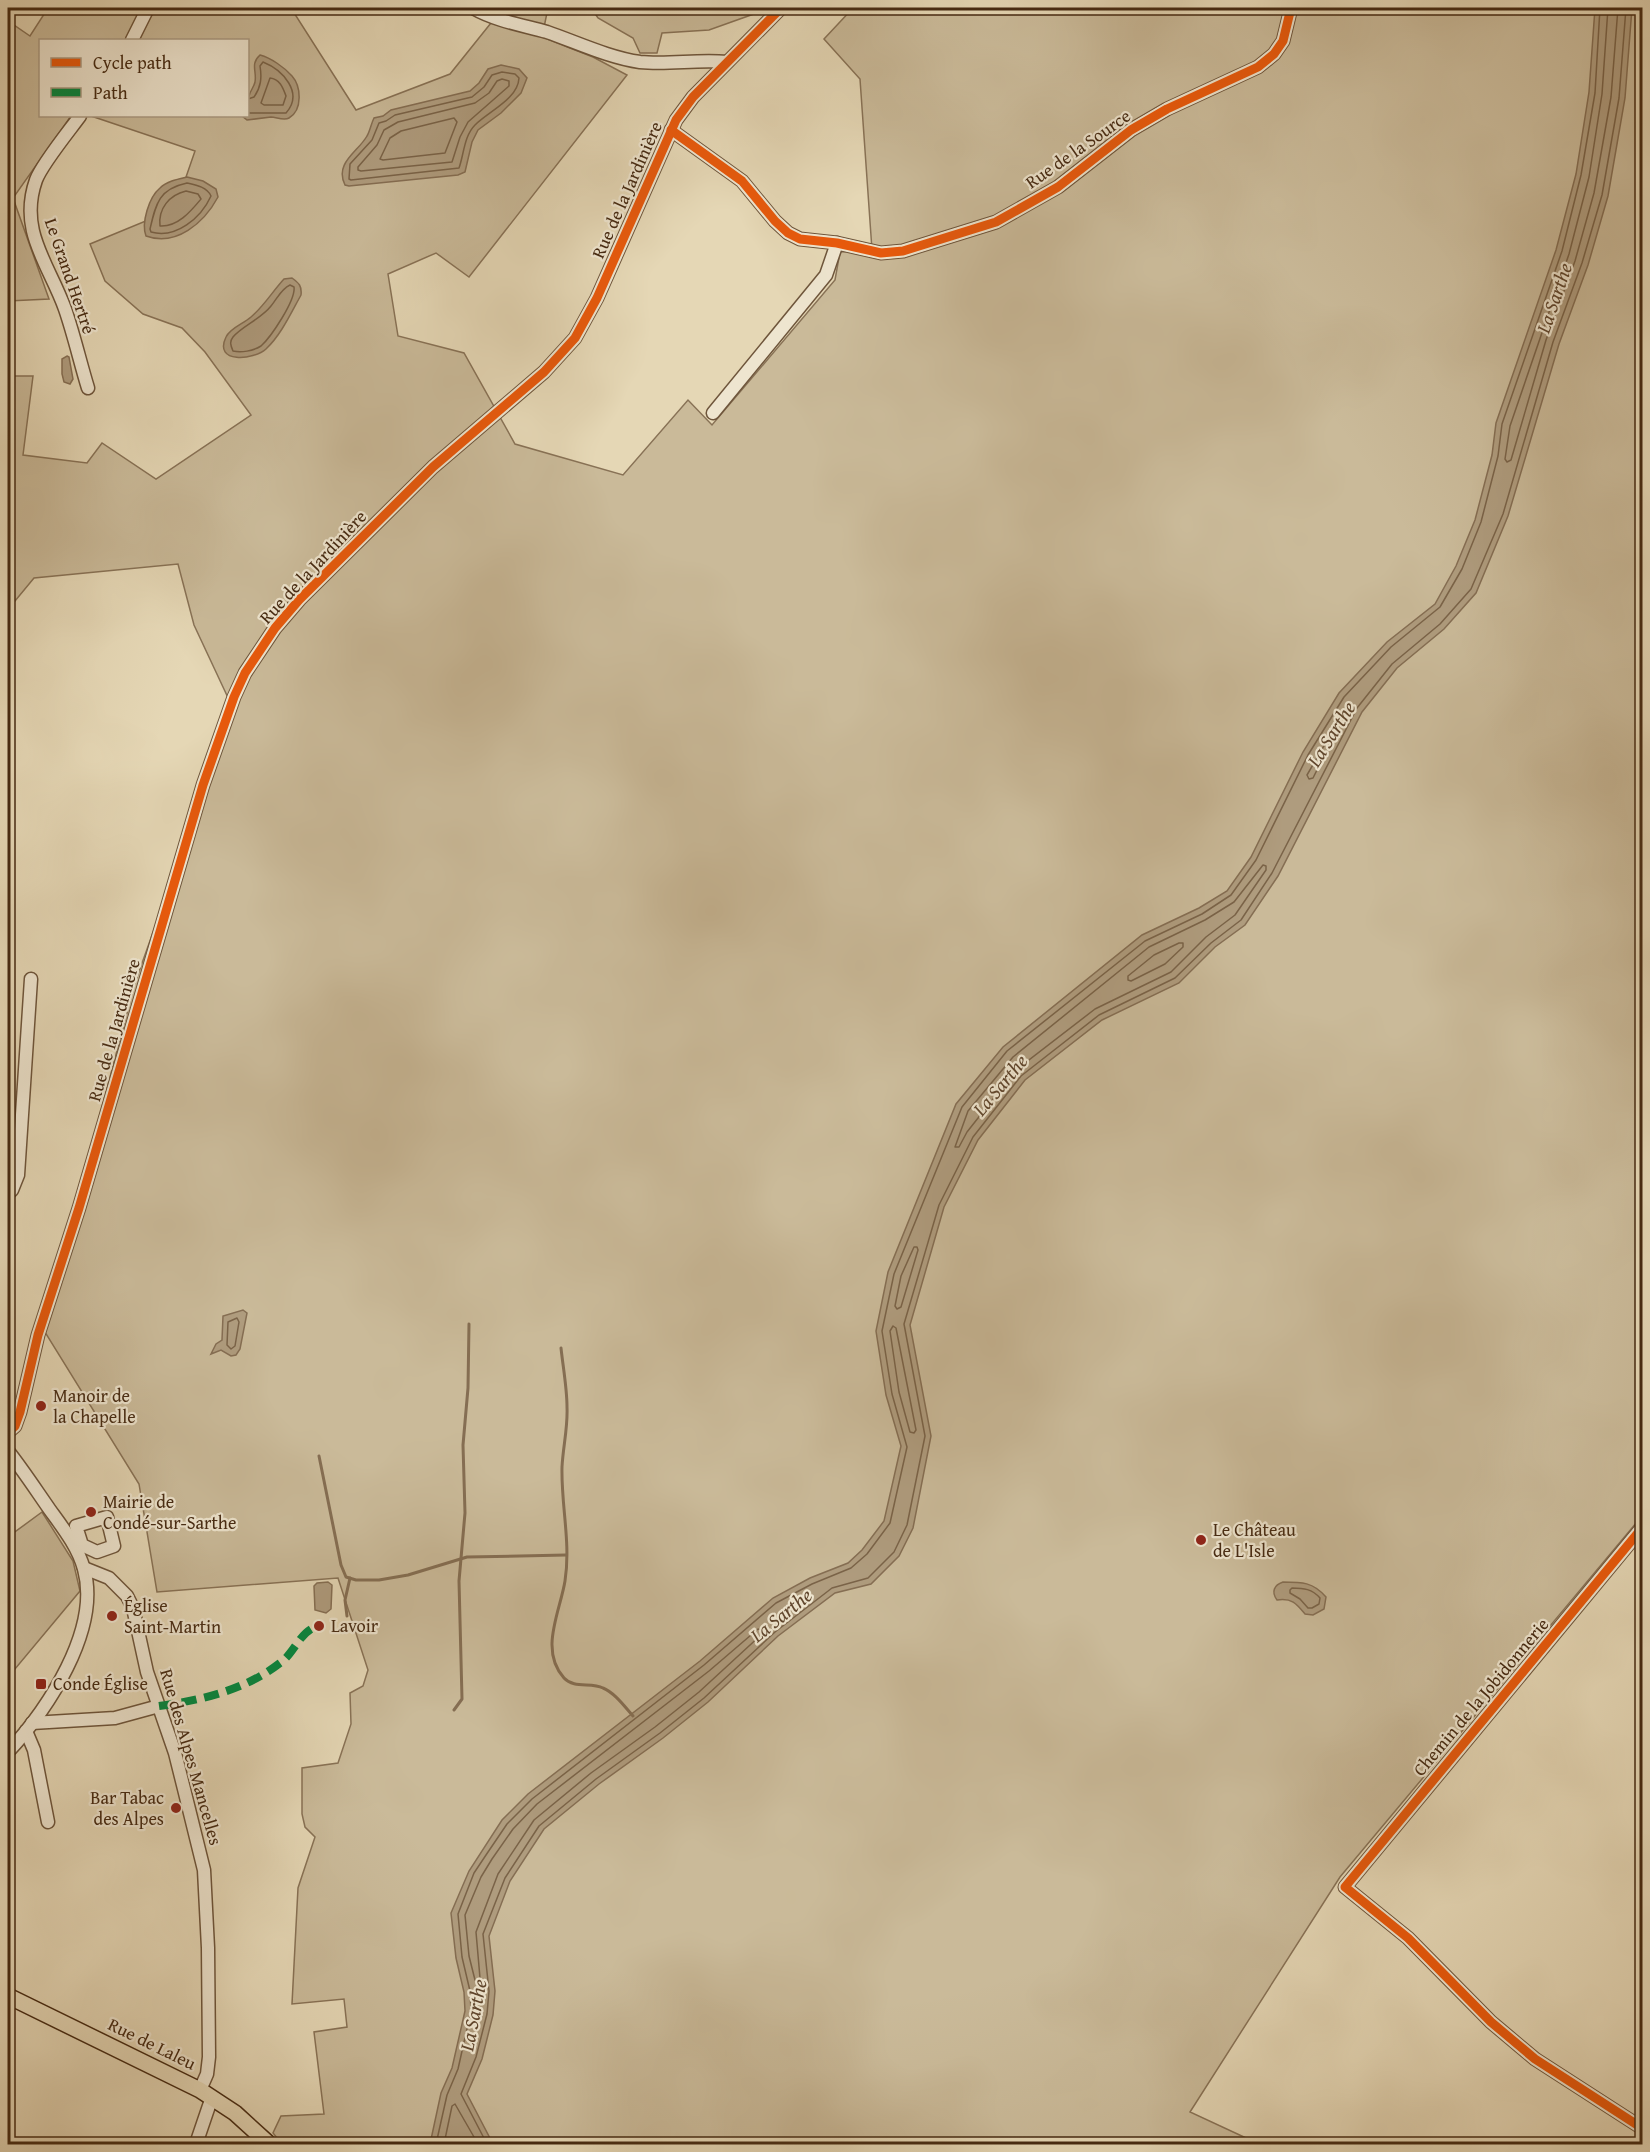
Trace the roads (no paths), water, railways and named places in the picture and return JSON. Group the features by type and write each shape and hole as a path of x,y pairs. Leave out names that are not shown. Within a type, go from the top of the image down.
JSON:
{"main road":[{"name":"Rue de Laleu","path":"8,1996 206,2093 235,2113 268,2145"}],"street":[{"path":"132,39 148,8"},
{"path":"473,8 501,20 546,32 628,60 661,63 702,60 727,62"},
{"name":"Rue de la Jardinière","path":"8,1432 15,1426 20,1412 38,1335 79,1208 210,763 224,721 245,673 275,628 298,600 434,467 544,372 575,338 597,298 676,120 693,97 781,8"},
{"name":"Rue de la Source","path":"670,130 742,181 788,233 800,239 837,243 881,253 903,250 996,222 1058,188 1140,125 1167,109 1258,67 1274,54 1283,41 1291,8"},
{"name":"Le Grand Hertré","path":"79,117 37,177 30,204 30,224 39,253 64,308 88,388"},
{"path":"713,413 826,276 837,243"},
{"path":"8,1194 12,1177 31,979"},
{"path":"8,1450 72,1541 84,1568 87,1594 78,1640 53,1691 29,1727 8,1752"},
{"name":"Chemin de la Jobidonnerie","path":"1642,1528 1345,1887 1408,1938 1491,2022 1535,2060 1642,2128"},
{"name":"Rue des Alpes Mancelles","path":"84,1568 109,1578 127,1596 136,1619 145,1664 175,1753 204,1870 208,1948 209,2056 206,2093 196,2145"},
{"path":"29,1727 115,1718 159,1706"},
{"path":"29,1727 48,1822"}],"water":[{"name":"La Sarthe","path":"1595,8 1632,8 1625,98 1608,196 1588,265 1559,344 1508,516 1476,593 1444,629 1397,668 1362,712 1278,876 1245,925 1215,947 1179,983 1102,1020 1025,1080 978,1140 944,1207 910,1325 931,1436 913,1528 899,1556 871,1584 835,1593 778,1636 708,1702 599,1784 544,1829 510,1881 489,1936 495,1991 493,2015 482,2059 467,2094 493,2144 430,2144 441,2093 452,2068 465,2011 451,1913 469,1871 502,1820 528,1794 700,1661 773,1598 810,1578 848,1563 862,1550 884,1521 901,1446 886,1395 876,1331 888,1272 956,1104 1003,1047 1142,935 1199,908 1227,891 1251,857 1303,752 1339,693 1387,642 1435,604 1456,566 1475,520 1492,455 1496,423 1556,250 1576,174 1589,92"},
{"path":"260,55 269,58 295,80 299,98 297,109 289,118 271,117 247,120 243,117 249,117 249,96 255,82 257,58"},
{"path":"501,65 519,69 527,78 521,93 501,113 478,130 472,142 465,172 458,175 345,185 342,177 345,164 367,136 374,118 383,116 391,110 470,91 479,83 488,69"},
{"path":"187,177 203,181 216,189 218,197 212,207 197,224 178,235 157,239 146,236 145,217 156,192 169,182"},
{"path":"292,278 300,285 301,295 285,324 266,349 253,356 245,357 230,356 225,352 223,346 228,334 256,313 284,279"},
{"path":"67,356 73,379 70,384 64,382 62,374 62,359"},
{"path":"243,1310 247,1313 240,1349 236,1355 231,1356 221,1350 211,1354 216,1344 222,1340 223,1316"},
{"path":"328,1582 332,1585 331,1609 326,1613 315,1610 314,1586 317,1583"},
{"path":"1283,1582 1302,1583 1316,1588 1326,1597 1324,1609 1313,1615 1305,1614 1293,1602 1277,1600 1274,1589"}],"waterway":[{"path":"454,1710 462,1699 459,1581 465,1513 463,1445 468,1388 469,1324"},
{"path":"561,1348 567,1400 562,1467 567,1567 553,1631 553,1655 564,1678 573,1683 598,1686 607,1690 620,1700 633,1716"},
{"path":"319,1456 341,1565 346,1577 356,1580 379,1580 408,1575 467,1557 566,1555"},
{"path":"347,1616 345,1600 350,1578"}],"place":[{"name":"Manoir de la Chapelle","path":"41,1406"},
{"name":"Mairie de Condé-sur-Sarthe","path":"91,1512"},
{"name":"Le Château de L'Isle","path":"1201,1540"},
{"name":"Église Saint-Martin","path":"112,1616"},
{"name":"Lavoir","path":"319,1626"},
{"name":"Conde Église","path":"41,1684"},
{"name":"Bar Tabac des Alpes","path":"176,1808"}]}
